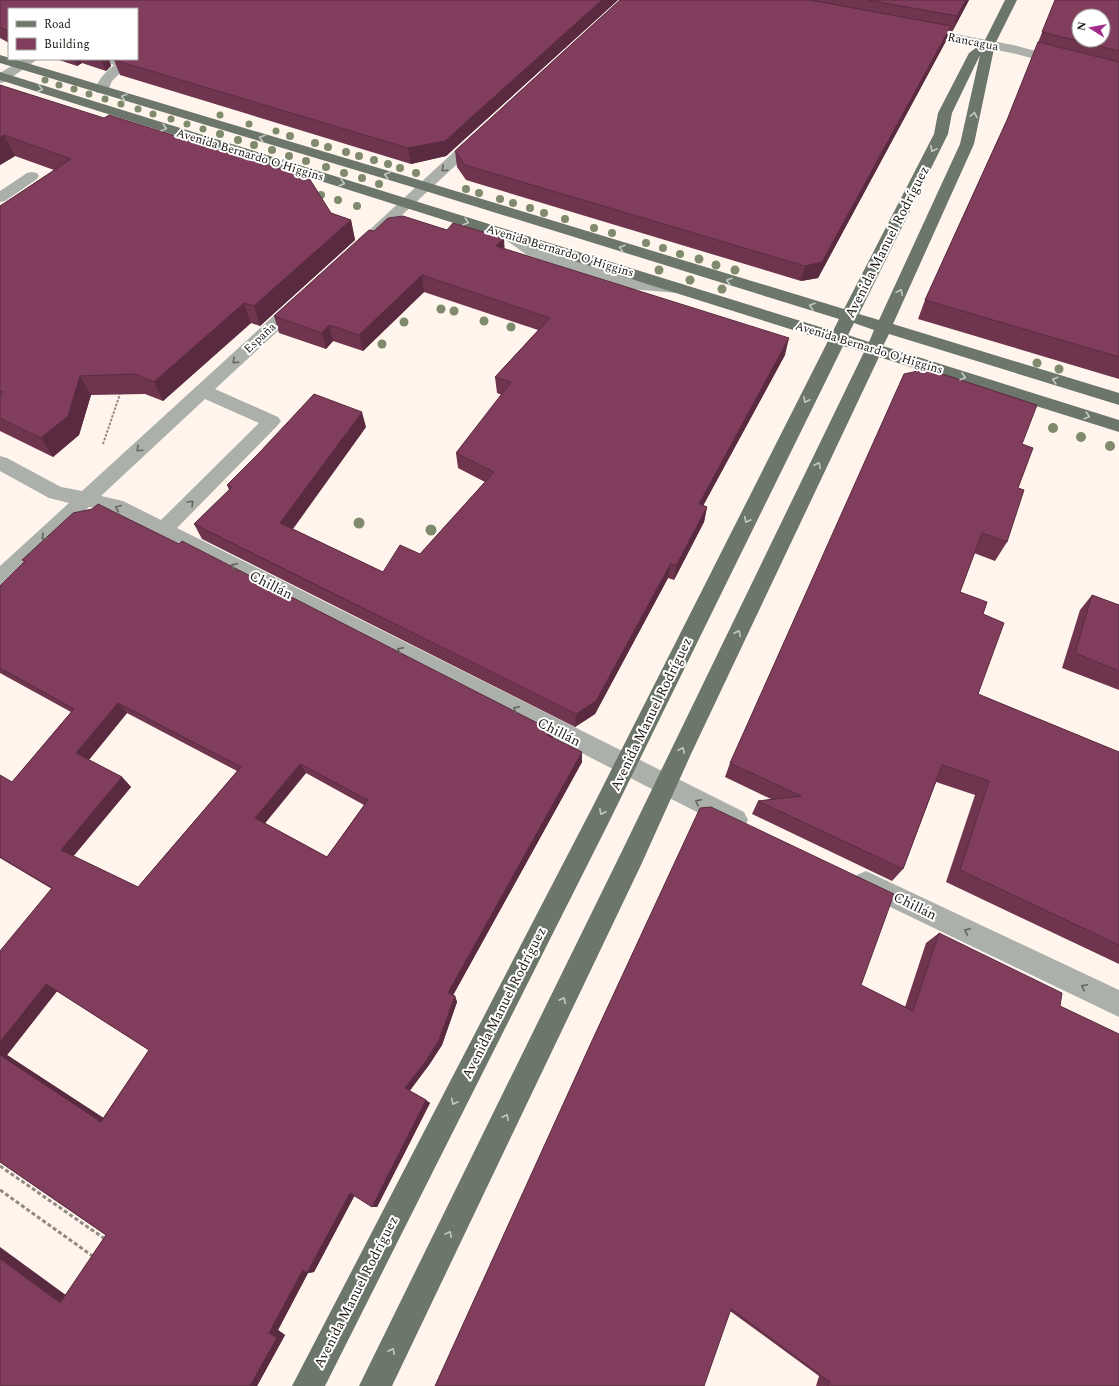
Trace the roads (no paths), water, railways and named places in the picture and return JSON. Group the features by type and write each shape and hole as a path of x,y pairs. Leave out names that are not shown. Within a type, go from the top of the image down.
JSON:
{"main road":[{"name":"Avenida Manuel Rodríguez","path":"375,1386 625,871 874,350 967,144 989,44 1011,0"},
{"name":"Avenida Manuel Rodríguez","path":"308,1386 626,765 941,134 945,113 975,53 989,44"},
{"name":"Avenida Bernardo O'Higgins","path":"9,60 27,62 102,90 424,186 1119,399"},
{"name":"Avenida Bernardo O'Higgins","path":"1,78 508,235"},
{"name":"Avenida Bernardo O'Higgins","path":"677,288 1119,426"}],"street":[{"name":"Rancagua","path":"905,28 989,44 1119,77"},
{"path":"102,90 103,83 106,79 121,66 121,63 113,60"},
{"path":"1,78 27,62"},
{"path":"360,246 488,128"},
{"path":"0,198 32,176"},
{"path":"508,235 532,252 636,285 677,288"},
{"name":"España","path":"0,578 308,294"},
{"path":"163,530 272,421 203,391"},
{"name":"Chillán","path":"0,463 56,493 116,506 758,831"},
{"name":"Chillán","path":"848,874 1119,1004"}]}
